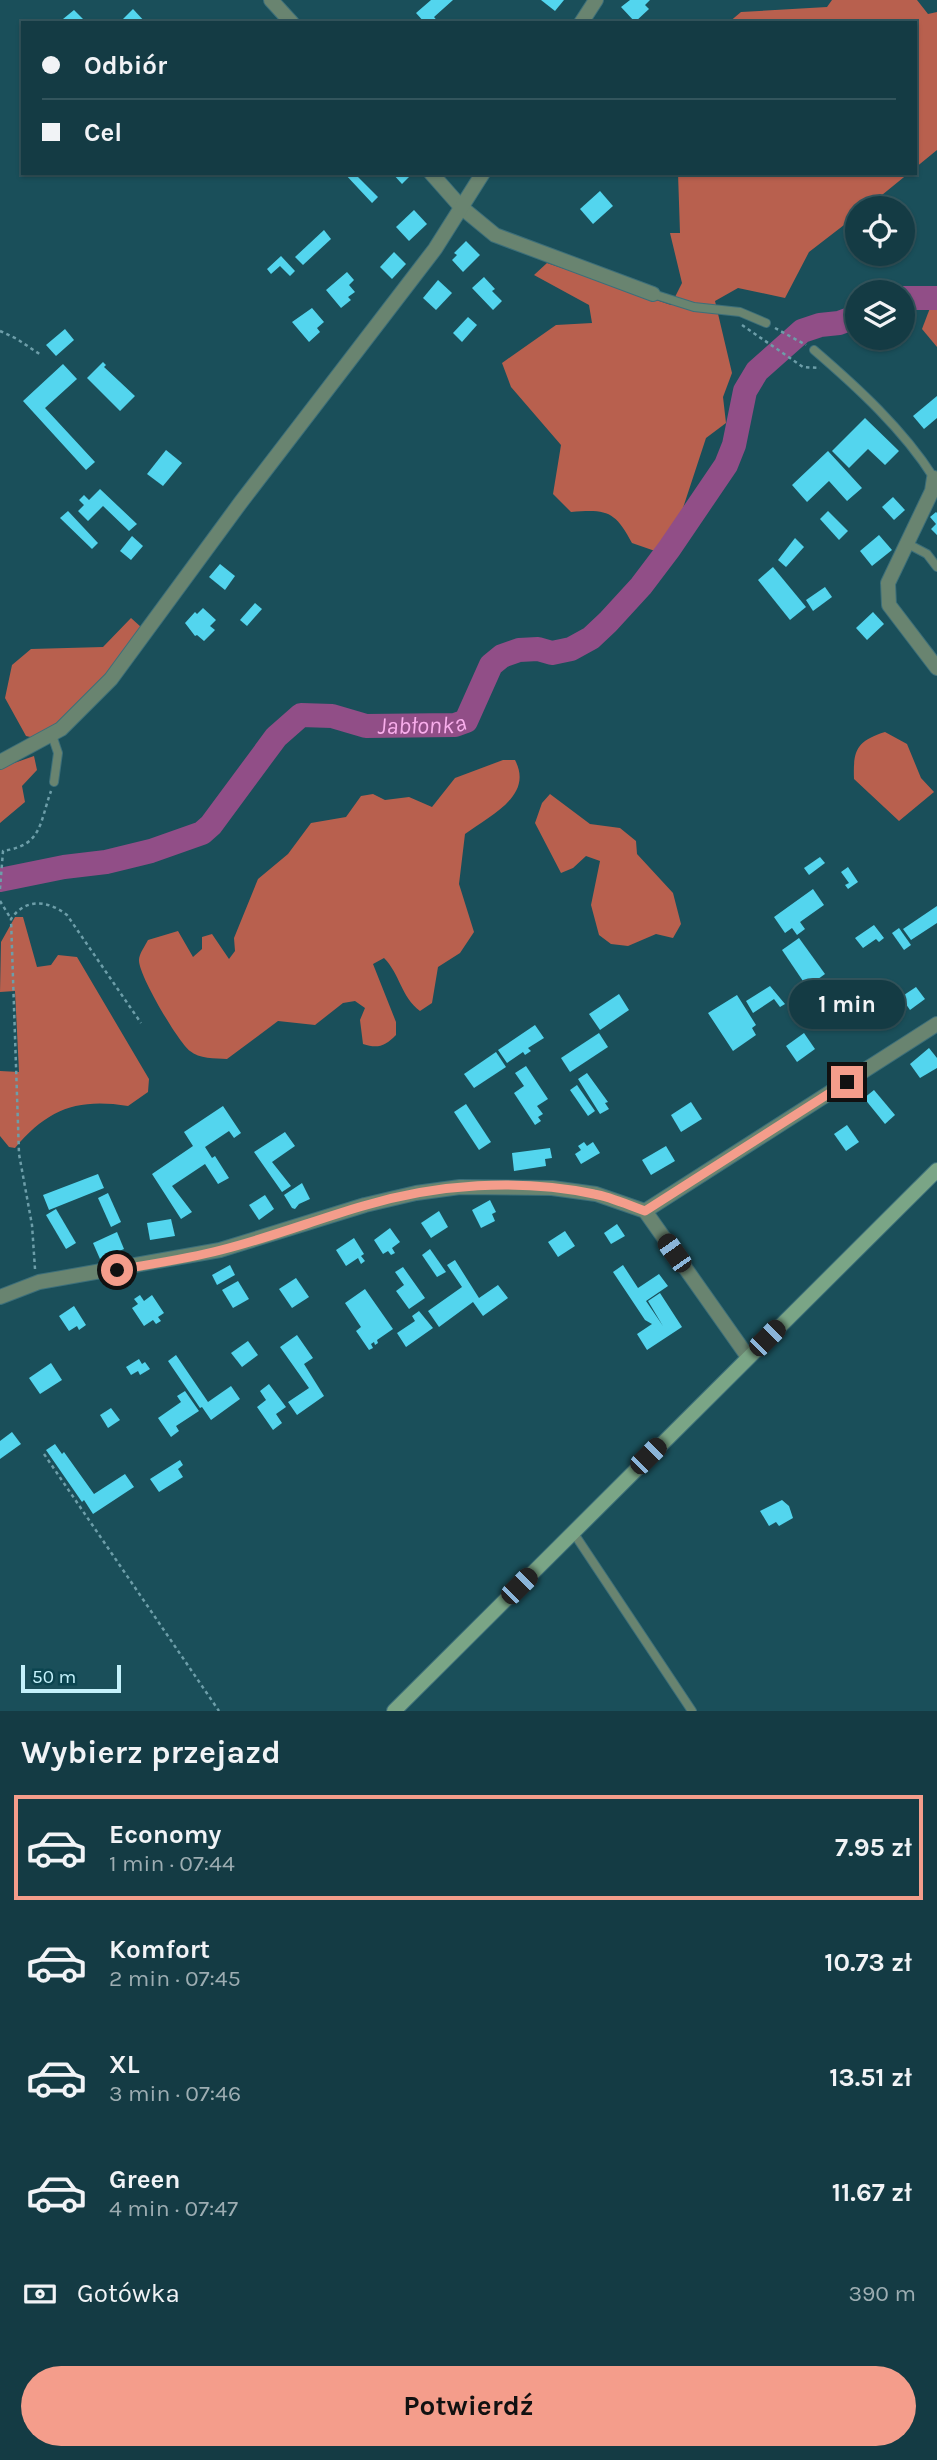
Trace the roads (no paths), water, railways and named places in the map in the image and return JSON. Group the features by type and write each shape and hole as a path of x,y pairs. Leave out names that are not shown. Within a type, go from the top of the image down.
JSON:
{"main road":[{"path":"394,1711 937,1170"}],"street":[{"path":"271,0 290,21"},
{"path":"582,21 596,0"},
{"path":"432,175 461,207 495,235 653,294"},
{"path":"0,762 52,735 86,706 111,679 225,523 428,258 482,175"},
{"path":"934,478 932,491 888,583 890,605 937,668"},
{"path":"645,1211 937,1024"},
{"path":"0,1297 39,1282 220,1250 365,1205 416,1193 460,1187 539,1188 596,1194 645,1211 748,1357"}],"lane":[{"path":"653,294 694,307 740,312 766,323"},
{"path":"814,350 883,415 921,458 934,478"},
{"path":"908,544 927,554 937,567"},
{"path":"52,735 58,753 54,782"},
{"path":"573,1532 692,1711"}],"waterway":[{"name":"Jabłonka","path":"915,298 937,298"},
{"name":"Jabłonka","path":"0,880 64,867 106,862 151,851 202,833 211,825 276,737 301,715 332,716 366,726 455,725 466,721 491,665 502,656 519,650 538,649 552,653 571,649 591,638 608,622 641,586 669,549 726,465 734,445 745,391 757,371 802,331 845,321"}]}
